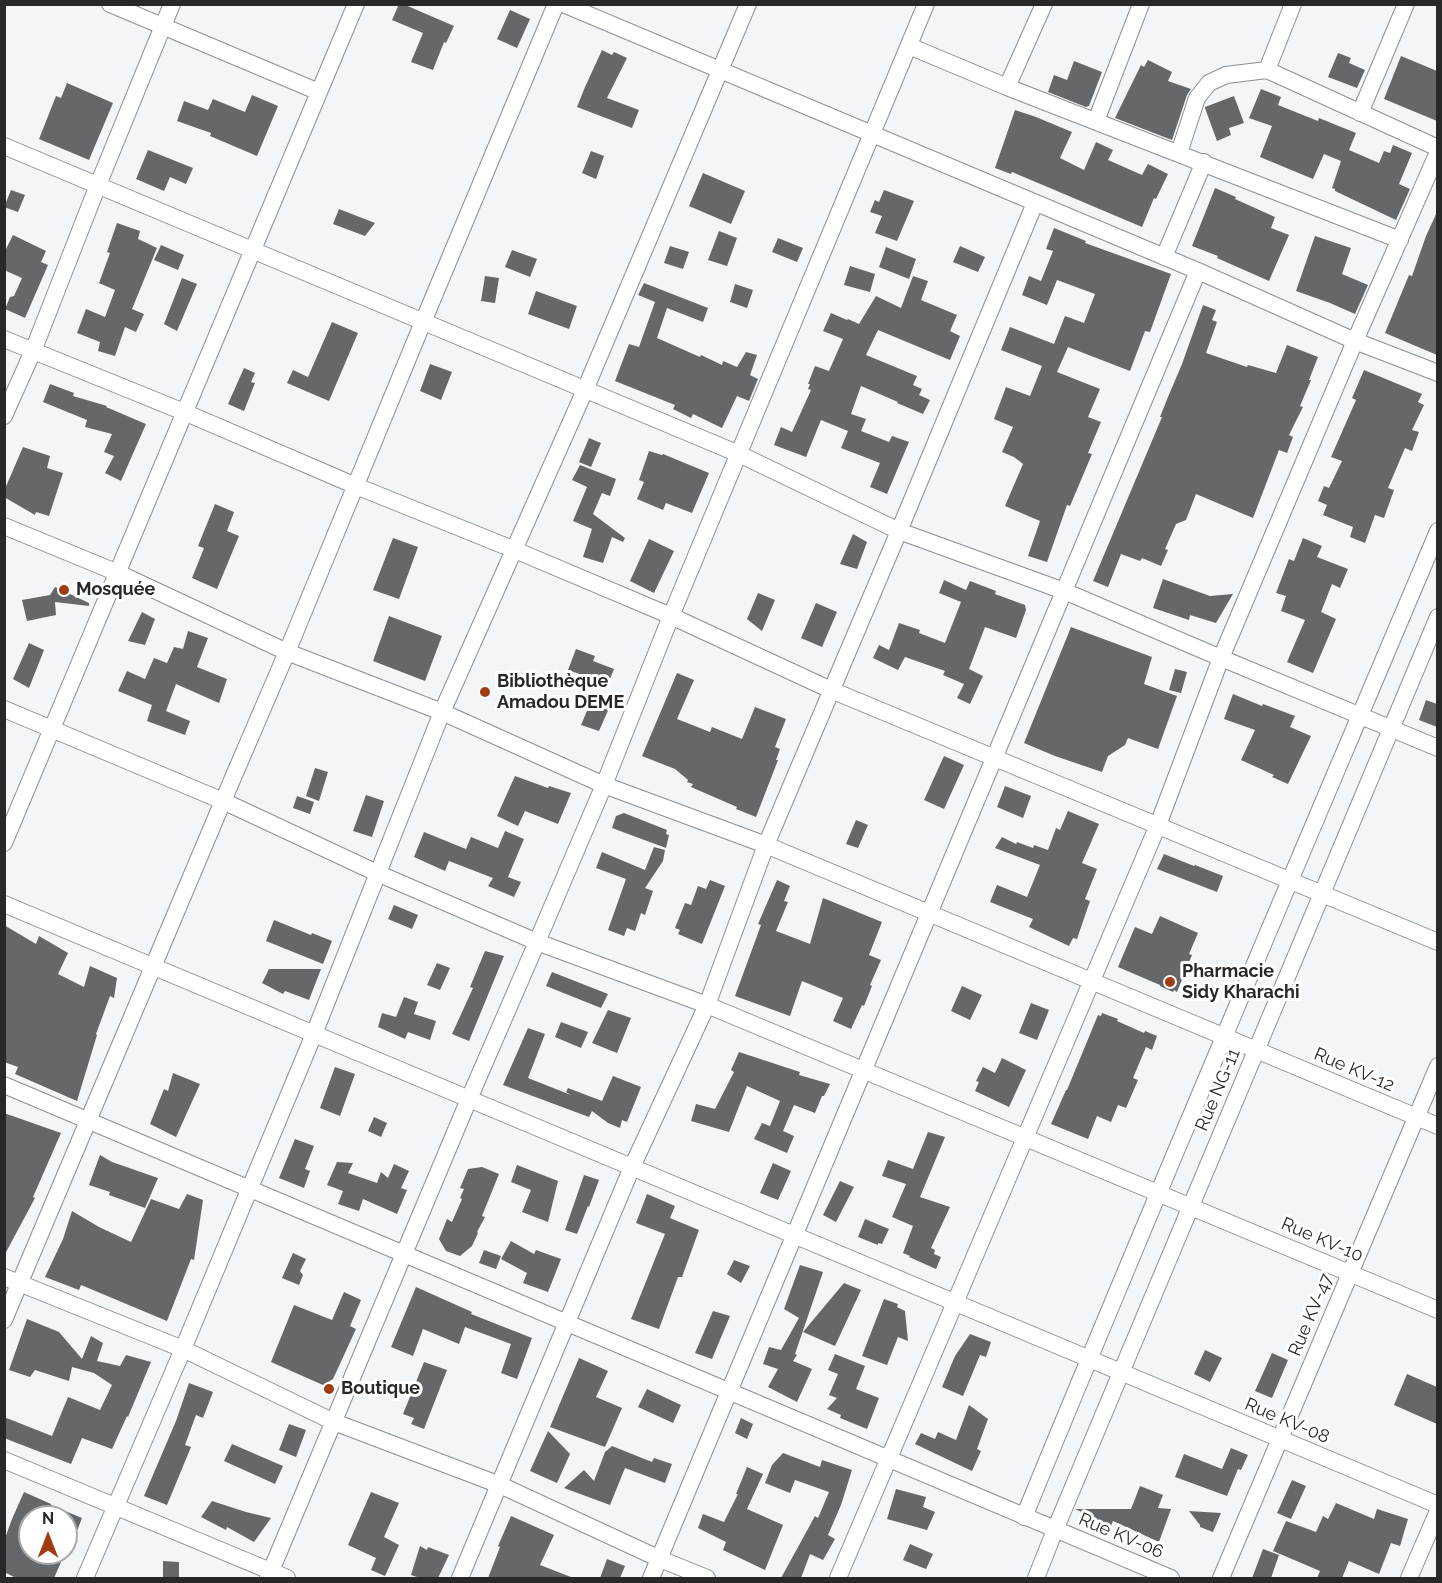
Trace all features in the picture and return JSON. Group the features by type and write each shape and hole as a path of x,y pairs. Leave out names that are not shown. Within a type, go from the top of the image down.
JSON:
{"street":[{"path":"110,4 319,92"},
{"path":"4,416 33,351 172,4"},
{"path":"4,843 356,4"},
{"path":"4,1320 12,1280 89,1120 287,652 556,4"},
{"path":"562,4 1164,256 1355,341 1437,373"},
{"path":"85,1578 314,1034 442,712 585,390 748,4"},
{"path":"4,1460 275,1576 334,1422 604,785 671,616 926,4"},
{"path":"1007,87 1044,4"},
{"path":"1096,121 1141,4"},
{"path":"1267,70 1293,4"},
{"path":"1360,113 1406,4"},
{"path":"909,46 1007,87 1401,240"},
{"path":"838,1578 1158,825 1221,658 1355,341 1401,240 1437,150 1267,70 1226,75 1209,83 1197,98 1179,153"},
{"path":"4,146 739,454 899,531 1064,591 1437,748"},
{"path":"1164,256 1204,162"},
{"path":"460,1578 632,1167 706,1005 766,845 1035,203"},
{"path":"651,1578 1198,271"},
{"path":"4,339 515,550 671,616 831,690 1437,942"},
{"name":"Rue KV-12","path":"4,526 117,573 287,652 442,712 604,785 766,845 1437,1126"},
{"path":"1023,1517 1157,1193 1225,1038 1437,531"},
{"name":"Rue NG-11","path":"1036,1578 1437,616"},
{"name":"Rue KV-10","path":"4,709 223,801 377,873 537,942 706,1005 1437,1310"},
{"name":"Rue KV-08","path":"4,904 1437,1505"},
{"name":"Rue KV-47","path":"1221,1578 1437,1066"},
{"name":"Rue KV-06","path":"4,1085 1171,1578"},
{"path":"12,1280 183,1349 334,1422 500,1485 660,1559 707,1578"},
{"path":"1409,1578 1437,1511"}],"building":[{"path":"399,4 454,26 446,43 444,42 433,70 411,62 423,33 392,20"},
{"path":"510,10 530,19 517,48 497,39"},
{"path":"602,50 627,58 607,98 639,110 632,128 577,107"},
{"path":"1338,53 1351,58 1349,63 1365,70 1357,88 1328,77"},
{"path":"1401,56 1437,71 1437,121 1384,99"},
{"path":"1148,60 1172,72 1168,81 1191,89 1172,140 1115,118 1141,65 1144,67"},
{"path":"1074,61 1102,72 1089,106 1086,107 1048,92 1054,75 1067,80"},
{"path":"67,83 113,103 89,160 39,139 56,96 61,98"},
{"path":"1261,89 1281,97 1278,105 1356,133 1349,150 1379,163 1384,151 1390,153 1393,145 1412,153 1399,184 1410,189 1396,220 1332,188 1341,161 1324,154 1313,179 1260,157 1272,126 1249,118"},
{"path":"252,95 278,106 257,156 210,136 211,133 177,121 184,101 208,110 213,99 245,112"},
{"path":"1234,96 1244,123 1229,128 1231,135 1217,141 1205,107"},
{"path":"1015,110 1072,132 1060,158 1084,170 1096,142 1113,150 1108,160 1142,175 1148,164 1168,174 1156,199 1154,198 1142,227 1012,172 1011,174 995,168"},
{"path":"148,150 193,168 186,184 170,177 164,191 136,179"},
{"path":"591,151 604,156 596,179 582,173"},
{"path":"703,173 745,191 731,224 689,206"},
{"path":"1215,188 1275,217 1271,228 1289,235 1269,281 1192,246"},
{"path":"11,190 25,195 18,212 4,207"},
{"path":"884,190 914,201 897,241 875,233 882,216 870,212 875,200 879,202"},
{"path":"339,209 375,223 365,236 333,224"},
{"path":"1437,212 1437,355 1385,333 1409,275 1412,276"},
{"path":"117,223 140,231 138,239 157,248 132,309 144,314 136,332 125,327 115,356 98,351 100,342 77,333 86,309 105,317 115,290 99,283 110,253 107,252"},
{"path":"1054,228 1086,241 1085,243 1171,274 1150,332 1145,331 1130,371 1068,347 1057,372 1100,389 1088,417 1101,422 1088,453 1092,454 1070,506 1067,505 1047,562 1028,556 1040,521 1005,506 1023,464 1002,452 1013,427 994,419 1006,387 1030,396 1042,366 1001,350 1010,327 1054,344 1065,316 1084,323 1095,294 1057,280 1047,305 1022,295 1029,276 1041,281 1053,251 1046,249"},
{"path":"719,231 737,238 727,266 708,260"},
{"path":"13,235 46,251 41,262 48,265 25,318 5,309 22,278 4,270 4,253"},
{"path":"1315,236 1351,248 1342,274 1368,285 1355,314 1296,291"},
{"path":"778,238 803,248 797,262 772,252"},
{"path":"161,245 184,255 178,270 154,260"},
{"path":"670,246 689,252 683,269 664,263"},
{"path":"960,246 985,257 978,272 953,262"},
{"path":"886,247 916,259 909,279 879,267"},
{"path":"512,250 537,259 530,277 505,267"},
{"path":"850,266 875,274 870,292 844,285"},
{"path":"485,276 499,278 495,303 481,301"},
{"path":"913,276 928,281 921,300 957,315 950,331 960,336 950,360 878,330 866,355 917,376 913,385 922,389 919,395 930,400 923,414 861,386 851,414 866,419 861,431 889,442 892,436 909,442 887,494 870,487 880,463 841,448 848,431 821,420 806,457 774,445 781,427 792,432 811,390 808,389 810,384 808,384 815,366 829,371 843,339 823,331 831,313 859,324 876,296 901,308"},
{"path":"182,278 197,284 177,331 164,324"},
{"path":"644,283 708,308 703,322 667,308 657,338 722,365 723,361 737,367 746,352 757,355 750,375 758,379 749,401 737,396 722,428 693,414 691,418 673,409 675,405 615,381 629,344 639,347 655,302 638,295"},
{"path":"735,284 753,290 747,308 730,302"},
{"path":"536,291 577,306 569,329 528,314"},
{"path":"1203,305 1216,310 1212,320 1217,322 1206,353 1247,367 1248,365 1276,373 1287,345 1318,357 1300,406 1303,407 1289,435 1293,437 1287,453 1279,450 1253,518 1196,494 1186,520 1176,524 1165,549 1168,550 1161,566 1142,558 1140,561 1121,554 1108,587 1093,581 1162,417 1160,417"},
{"path":"332,322 358,333 329,401 287,383 293,370 308,377"},
{"path":"430,364 452,372 441,400 420,391"},
{"path":"244,368 255,373 251,382 255,383 244,411 228,404"},
{"path":"1364,370 1422,394 1418,402 1424,405 1412,430 1419,432 1412,451 1405,448 1388,488 1394,490 1384,518 1375,515 1365,543 1350,537 1353,527 1323,515 1327,505 1318,501 1324,486 1329,488 1342,461 1331,457 1356,400 1352,398"},
{"path":"50,384 74,393 73,396 107,406 146,424 121,481 105,473 114,456 104,452 112,434 85,427 87,420 43,402"},
{"path":"589,438 601,443 591,467 579,462"},
{"path":"23,447 50,456 47,468 63,473 49,516 36,512 35,515 4,497 4,491"},
{"path":"649,451 663,454 709,473 692,513 666,503 663,510 637,499 644,482 639,480"},
{"path":"580,465 616,479 610,496 602,493 593,514 625,538 623,542 612,537 603,563 583,557 592,529 573,521 587,487 572,480"},
{"path":"215,504 234,512 227,531 239,536 217,589 192,578 204,548 198,546"},
{"path":"853,534 867,542 857,569 840,564"},
{"path":"393,538 418,547 399,599 373,590"},
{"path":"1303,538 1322,546 1317,557 1348,569 1340,588 1332,584 1321,612 1336,619 1313,673 1287,662 1305,620 1281,611 1286,596 1276,593 1289,559 1294,561"},
{"path":"649,539 674,551 654,593 630,581"},
{"path":"1163,579 1210,596 1233,594 1216,623 1190,615 1189,620 1153,608"},
{"path":"944,580 966,590 970,581 996,591 995,594 1025,605 1026,610 1016,638 985,627 969,669 983,676 970,704 957,698 964,684 943,675 945,671 905,657 898,670 873,658 879,645 889,650 899,623 920,630 919,633 945,643 961,602 939,593"},
{"path":"55,587 89,603 89,606 55,602 56,615 27,621 22,600 50,595"},
{"path":"758,593 775,600 762,631 747,619"},
{"path":"816,603 837,612 822,647 801,638"},
{"path":"142,612 155,619 145,645 128,641"},
{"path":"389,616 442,636 425,681 373,661"},
{"path":"1071,627 1152,657 1144,684 1177,696 1158,749 1128,738 1125,745 1108,756 1102,772 1024,743"},
{"path":"188,631 208,638 197,667 227,679 219,703 176,684 166,711 190,721 185,735 147,721 152,705 118,691 127,671 145,679 154,658 167,663 174,647 183,649"},
{"path":"29,643 44,650 29,688 13,679"},
{"path":"576,649 595,656 593,661 614,669 608,684 568,670"},
{"path":"1175,669 1187,672 1181,693 1169,690"},
{"path":"677,673 694,680 677,719 710,732 712,727 742,739 755,707 786,719 775,747 780,749 776,760 778,760 756,817 691,787 693,784 687,782 688,780 675,769 642,756"},
{"path":"1233,694 1295,716 1290,727 1311,736 1288,784 1241,760 1255,730 1224,719"},
{"path":"592,699 610,706 599,731 581,725"},
{"path":"1426,700 1437,704 1437,727 1419,720"},
{"path":"944,756 964,765 944,809 924,800"},
{"path":"315,768 328,772 319,801 306,796"},
{"path":"515,776 548,788 549,786 571,793 558,824 525,811 518,826 497,816"},
{"path":"1005,786 1031,796 1023,818 997,807"},
{"path":"366,795 384,801 372,837 353,831"},
{"path":"297,796 314,802 310,814 293,808"},
{"path":"1068,811 1099,824 1082,863 1097,869 1085,899 1090,901 1077,939 1073,938 1069,946 1029,927 1033,919 990,902 997,885 1027,897 1040,865 995,848 1002,837 1016,844 1017,842 1033,848 1034,845 1048,850 1056,828 1060,830"},
{"path":"624,813 667,830 666,834 669,835 666,848 612,828 616,816"},
{"path":"856,820 868,825 858,848 846,844"},
{"path":"505,831 524,839 508,877 521,882 514,897 488,886 493,878 449,861 445,871 414,857 424,832 466,849 471,837 498,848"},
{"path":"654,847 665,850 663,861 645,888 653,891 645,915 641,913 635,931 627,928 624,936 608,930 626,879 596,868 602,852 645,870"},
{"path":"1164,854 1223,876 1217,892 1157,869"},
{"path":"710,880 725,886 702,944 678,934 680,930 675,928 685,903 691,905 698,886 706,889"},
{"path":"777,880 790,886 784,901 788,902 776,931 810,944 823,898 882,922 869,955 881,960 864,1006 862,1005 851,1029 833,1021 843,998 802,981 790,1016 735,996 761,925 758,924"},
{"path":"394,905 418,915 412,929 388,919"},
{"path":"1160,916 1198,933 1177,992 1118,967 1135,927 1152,934"},
{"path":"274,920 332,941 323,964 266,941"},
{"path":"4,925 36,944 39,936 68,953 58,974 84,987 90,966 117,978 114,998 110,996 96,1034 77,1101 15,1074 18,1067 4,1062"},
{"path":"485,951 504,956 469,1041 452,1034 473,988 470,987"},
{"path":"437,963 450,968 440,990 427,985"},
{"path":"269,969 321,969 309,1000 285,991 283,994 262,983"},
{"path":"552,972 608,994 601,1008 546,986"},
{"path":"962,986 982,995 970,1020 951,1011"},
{"path":"404,997 418,1002 414,1014 436,1021 430,1040 408,1032 405,1039 378,1027 382,1013 396,1017"},
{"path":"1031,1003 1049,1010 1037,1040 1019,1033"},
{"path":"608,1010 631,1018 617,1053 592,1043"},
{"path":"1102,1013 1144,1033 1145,1031 1157,1036 1152,1050 1146,1047 1133,1078 1138,1080 1126,1108 1118,1105 1111,1122 1097,1116 1088,1139 1051,1124 1098,1015 1101,1016"},
{"path":"561,1022 588,1032 581,1048 555,1037"},
{"path":"528,1028 545,1034 528,1078 571,1095 566,1092 568,1088 602,1101 613,1076 641,1087 627,1122 622,1120 620,1128 608,1123 592,1111 589,1117 503,1085"},
{"path":"739,1052 830,1084 815,1113 794,1105 783,1131 794,1136 787,1153 754,1139 762,1123 770,1126 780,1101 747,1086 729,1132 691,1121 696,1104 715,1109 734,1072 731,1070"},
{"path":"1002,1058 1026,1070 1009,1107 975,1091 979,1082 976,1081 983,1067 995,1073"},
{"path":"335,1067 355,1074 340,1116 320,1108"},
{"path":"173,1073 200,1084 176,1137 150,1124 164,1089 168,1091"},
{"path":"4,1113 61,1133 33,1197 35,1198 4,1256"},
{"path":"374,1117 387,1123 381,1137 368,1131"},
{"path":"928,1132 945,1137 920,1197 950,1207 931,1248 935,1250 934,1254 941,1257 936,1269 903,1253 913,1226 892,1217 906,1184 882,1176 888,1160 913,1169"},
{"path":"295,1139 314,1146 305,1169 310,1171 304,1188 279,1178"},
{"path":"100,1155 112,1162 158,1178 145,1208 89,1185"},
{"path":"337,1162 353,1163 348,1173 377,1183 381,1172 388,1178 394,1164 409,1171 401,1188 407,1190 397,1214 363,1199 359,1211 338,1204 343,1191 327,1185"},
{"path":"773,1163 791,1171 778,1200 760,1193"},
{"path":"517,1165 558,1181 548,1222 522,1212 531,1190 511,1182"},
{"path":"482,1167 499,1174 482,1216 485,1217 472,1246 460,1256 446,1251 439,1239 447,1219 452,1222 462,1199 460,1198 464,1189 460,1188 468,1169"},
{"path":"584,1175 599,1180 577,1234 565,1230"},
{"path":"840,1181 854,1187 836,1222 823,1215"},
{"path":"187,1194 203,1200 194,1260 191,1259 167,1321 81,1285 79,1290 45,1277 63,1239 72,1211 131,1242 151,1199 179,1209"},
{"path":"647,1194 675,1206 670,1218 699,1230 682,1277 678,1277 659,1329 631,1319 665,1234 636,1223"},
{"path":"865,1219 889,1229 882,1244 878,1243 878,1245 858,1237"},
{"path":"511,1241 534,1254 536,1250 561,1259 548,1292 523,1283 527,1273 501,1259"},
{"path":"484,1250 501,1256 496,1269 479,1263"},
{"path":"293,1253 306,1259 300,1271 303,1275 299,1285 282,1278"},
{"path":"734,1260 750,1266 741,1283 727,1274"},
{"path":"800,1265 823,1272 795,1354 797,1355 793,1361 812,1369 797,1402 768,1387 778,1369 763,1364 769,1347 781,1350 799,1318 784,1309"},
{"path":"844,1283 861,1290 835,1346 803,1332"},
{"path":"416,1287 472,1312 471,1314 532,1338 517,1379 501,1373 511,1344 465,1327 459,1344 423,1329 413,1356 391,1347"},
{"path":"344,1292 361,1300 350,1326 356,1329 333,1379 323,1385 271,1362 294,1305 332,1320"},
{"path":"884,1299 898,1304 897,1307 905,1311 908,1341 898,1337 887,1365 862,1356"},
{"path":"713,1311 730,1316 712,1359 695,1353"},
{"path":"27,1319 59,1332 82,1359 91,1336 103,1343 97,1361 120,1366 126,1355 151,1362 112,1449 82,1438 71,1464 4,1438 4,1417 52,1436 68,1397 100,1410 112,1385 94,1373 72,1367 69,1381 35,1370 30,1377 9,1370"},
{"path":"970,1334 991,1342 986,1357 980,1355 963,1396 942,1387 955,1356"},
{"path":"1205,1350 1222,1358 1210,1382 1194,1374"},
{"path":"1272,1353 1288,1360 1272,1398 1255,1391"},
{"path":"835,1354 865,1366 856,1389 879,1398 867,1429 840,1418 841,1415 827,1409 837,1398 829,1395 838,1374 828,1370"},
{"path":"579,1358 608,1371 596,1397 622,1408 605,1447 550,1427"},
{"path":"424,1362 447,1370 424,1429 411,1424 414,1418 403,1414"},
{"path":"1407,1374 1437,1387 1437,1424 1394,1405"},
{"path":"189,1383 213,1392 203,1418 196,1415 185,1445 191,1447 167,1505 144,1496 176,1421"},
{"path":"647,1389 681,1405 673,1423 638,1407"},
{"path":"969,1405 988,1419 977,1449 981,1451 972,1471 915,1444 921,1433 935,1439 938,1432 956,1440"},
{"path":"741,1418 753,1424 747,1439 735,1433"},
{"path":"289,1424 306,1430 296,1457 279,1450"},
{"path":"548,1431 570,1454 557,1483 530,1471"},
{"path":"232,1444 283,1466 275,1484 224,1461"},
{"path":"612,1446 652,1462 654,1458 672,1464 665,1483 625,1468 610,1505 564,1488 584,1470 594,1481 605,1452"},
{"path":"1231,1448 1248,1455 1241,1470 1238,1469 1227,1496 1175,1477 1184,1454 1222,1469"},
{"path":"783,1453 820,1467 822,1460 852,1470 841,1505 828,1535 835,1539 823,1560 810,1554 801,1578 781,1578 815,1516 818,1518 829,1492 795,1480 790,1493 765,1483 772,1465"},
{"path":"747,1467 763,1474 747,1509 783,1525 765,1570 723,1550 726,1542 698,1528 703,1514 724,1522 738,1494 736,1494"},
{"path":"1292,1480 1306,1486 1291,1519 1277,1513"},
{"path":"1140,1486 1163,1495 1158,1508 1171,1509 1159,1542 1113,1521 1111,1526 1075,1509 1131,1509"},
{"path":"896,1489 926,1497 923,1507 935,1512 927,1530 887,1519"},
{"path":"24,1492 51,1504 51,1505 18,1505"},
{"path":"371,1492 399,1503 384,1537 399,1545 385,1576 371,1570 376,1558 348,1545"},
{"path":"212,1501 271,1518 254,1542 227,1527 226,1530 201,1517"},
{"path":"1336,1503 1374,1519 1377,1509 1408,1519 1400,1546 1391,1543 1379,1574 1349,1561 1342,1578 1317,1578 1320,1571 1273,1551 1286,1521 1316,1532 1323,1516 1328,1519"},
{"path":"18,1506 18,1565 60,1565 54,1578 16,1578 4,1572 4,1541"},
{"path":"1189,1511 1221,1513 1213,1532 1200,1527"},
{"path":"78,1516 82,1518 78,1528"},
{"path":"511,1516 554,1535 540,1565 571,1578 488,1578"},
{"path":"910,1544 933,1554 926,1569 903,1560"},
{"path":"420,1546 449,1555 438,1578 420,1578 411,1575"},
{"path":"1263,1549 1279,1555 1271,1578 1252,1578"},
{"path":"607,1559 625,1566 620,1578 600,1578"},
{"path":"163,1561 179,1562 179,1578 163,1578"}],"place":[{"name":"Mosquée","path":"64,590"},
{"name":"Bibliothèque Amadou DEME","path":"485,692"},
{"name":"Pharmacie Sidy Kharachi","path":"1170,982"},
{"name":"Boutique","path":"329,1389"}]}
